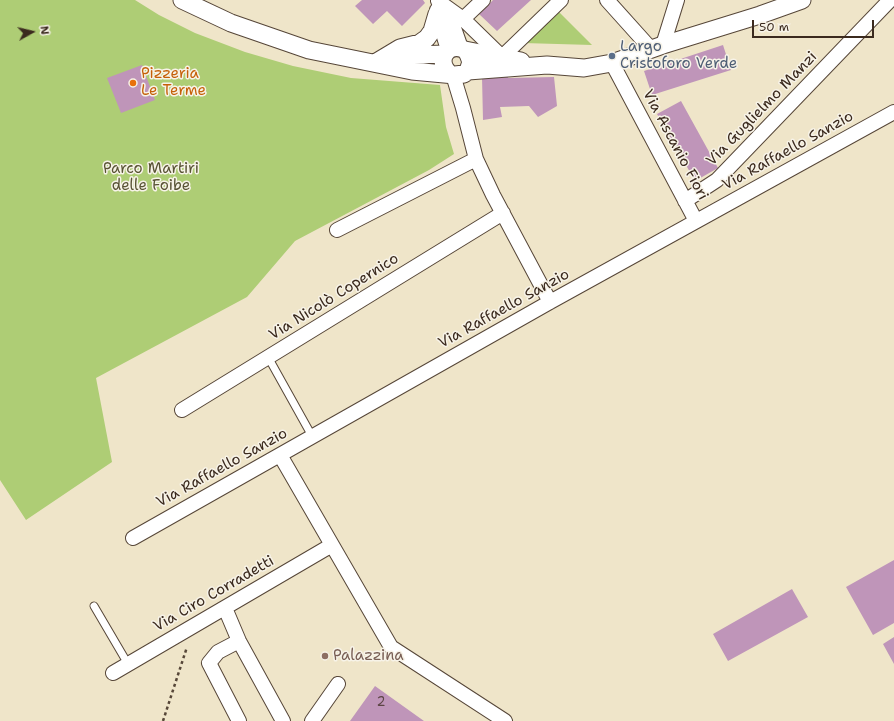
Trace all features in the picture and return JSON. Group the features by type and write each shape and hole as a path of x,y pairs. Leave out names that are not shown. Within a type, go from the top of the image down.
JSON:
{"street":[{"path":"182,0 231,23 309,50 412,71 459,73 547,65"},
{"path":"463,19 482,0"},
{"path":"502,57 561,0"},
{"path":"607,0 657,47"},
{"path":"657,47 676,0"},
{"path":"374,63 414,55 455,51 547,65 584,68 612,63 802,0"},
{"name":"Via Guglielmo Manzi","path":"685,201 717,180 890,0"},
{"path":"374,63 400,48 420,43 427,38 432,31 440,6"},
{"path":"440,6 463,19 502,57"},
{"path":"440,6 455,51"},
{"path":"455,51 443,62 444,67 459,73"},
{"path":"455,51 468,54 471,62 459,73"},
{"name":"Via Ascanio Fiori","path":"612,63 696,221"},
{"path":"459,73 464,108 476,159 550,302"},
{"name":"Via Raffaello Sanzio","path":"133,538 550,302 894,112"},
{"path":"337,230 476,159"},
{"name":"Via Nicolò Copernico","path":"182,410 503,213"},
{"path":"280,455 391,647 505,721"},
{"name":"Via Ciro Corradetti","path":"113,672 332,545"},
{"path":"225,608 239,641 283,721"},
{"path":"239,641 218,652 209,663 239,721"},
{"path":"312,721 338,684"}],"lane":[{"path":"268,358 312,436"},
{"path":"94,606 128,664"}],"path":[{"path":"163,721 195,625"}],"green space":[{"name":"Parco Martiri delle Foibe","path":"0,0 135,0 159,15 195,33 245,52 293,66 351,78 440,85 446,127 454,154 429,170 295,241 247,297 96,378 112,462 26,520 0,480"},
{"path":"559,12 592,45 523,43"}],"building":[{"path":"362,0 423,0 425,3 402,26 387,11 373,24 355,6"},
{"path":"493,0 531,0 497,31 479,14"},
{"path":"723,45 731,70 652,95 644,71"},
{"path":"142,65 155,100 121,113 107,78"},
{"path":"508,75 508,78 554,77 557,106 538,117 529,106 500,107 502,117 483,120 482,77"},
{"path":"681,101 718,168 695,181 657,114"},
{"path":"894,560 894,623 873,635 846,587"},
{"path":"792,589 808,617 728,661 713,634"},
{"path":"894,637 894,664 883,644"},
{"path":"375,686 424,721 350,721"}],"place":[{"name":"Largo Cristoforo Verde","path":"612,56"},
{"name":"Pizzeria Le Terme","path":"133,83"},
{"name":"Palazzina","path":"325,656"}]}
